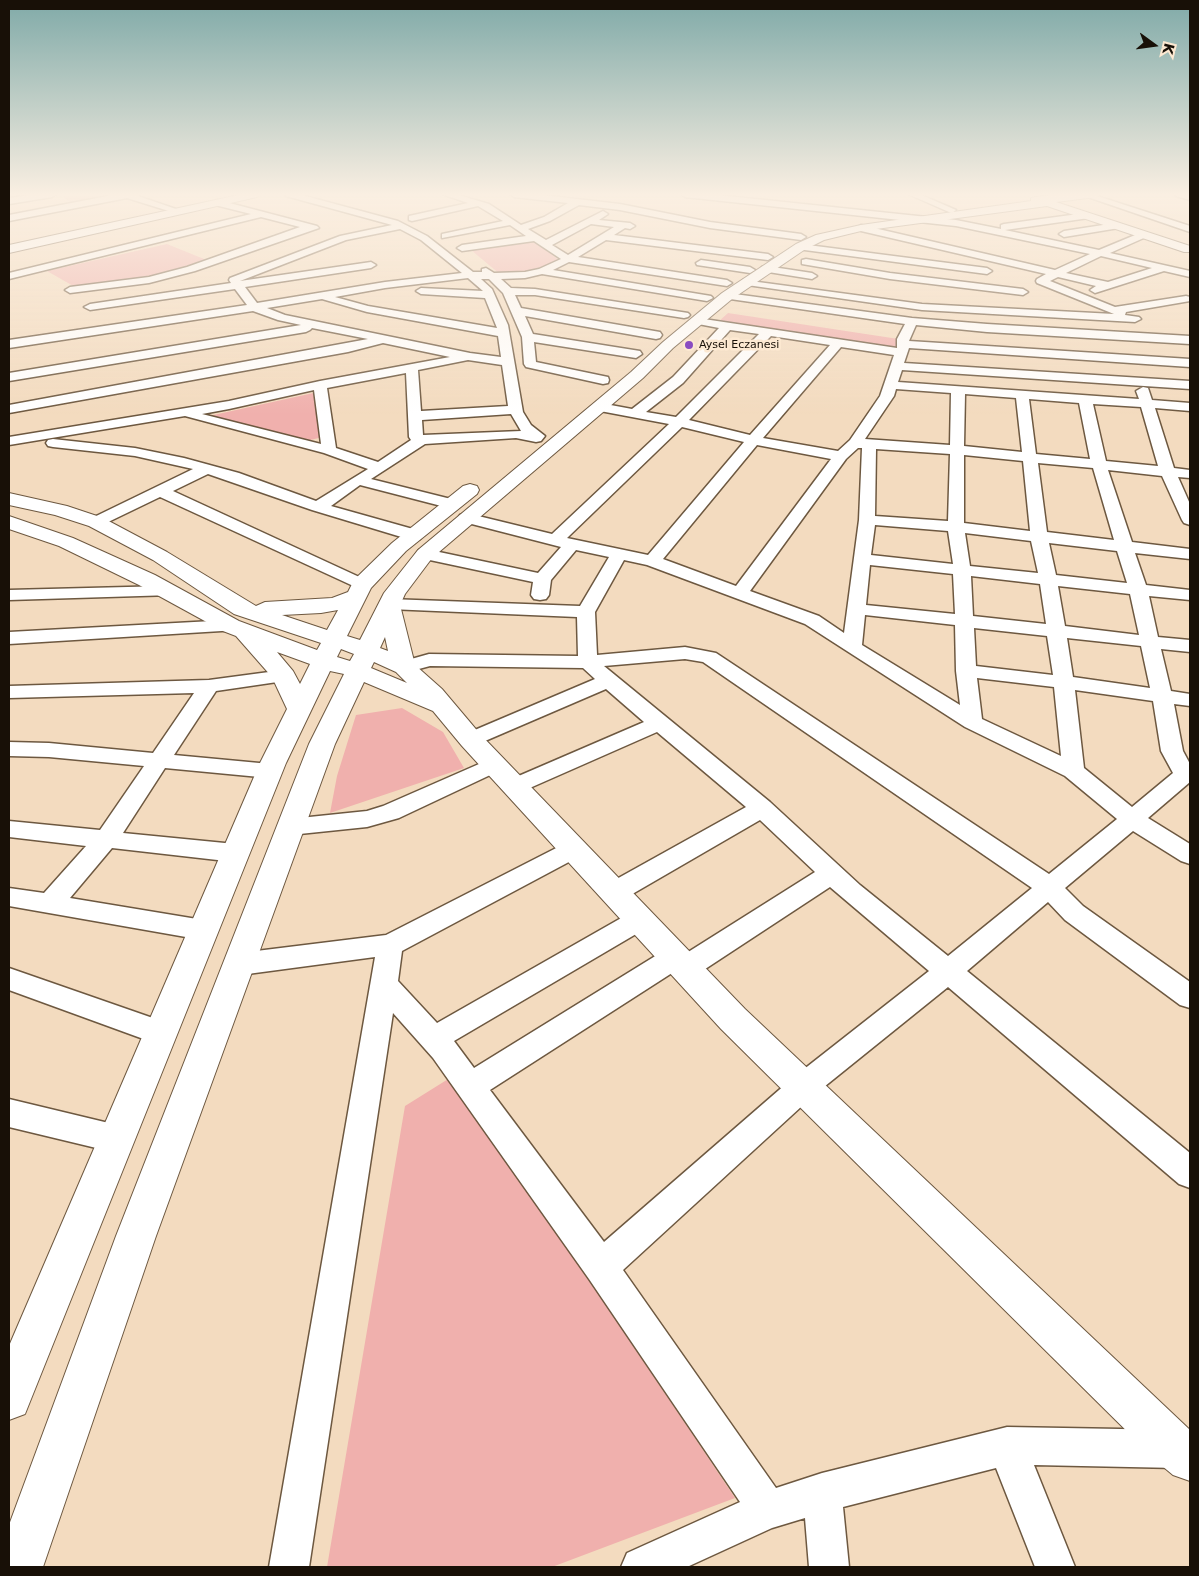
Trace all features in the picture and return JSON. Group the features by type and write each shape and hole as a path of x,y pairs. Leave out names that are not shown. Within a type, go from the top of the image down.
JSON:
{"main road":[{"path":"18,1567 136,1236 322,744 419,545 459,511 537,437 656,335 770,268"},
{"path":"459,511 600,407 744,283"},
{"path":"9,499 60,510 96,522 160,556 238,622 284,676 300,710"},
{"path":"9,522 66,542 167,591 323,661 362,661"},
{"path":"238,622 336,604 359,590 399,547 419,545"},
{"path":"9,1398 270,771 359,590"},
{"path":"389,604 404,679"},
{"path":"238,622 334,640 362,661 433,694 443,708 613,893 733,1019 1187,1459"},
{"path":"339,710 378,695 404,679"}],"street":[{"path":"21,268 45,279"},
{"path":"9,276 42,268"},
{"path":"134,386 117,342 90,307 66,289 149,280 195,268"},
{"path":"268,268 234,280 254,308 282,318 319,326 508,362"},
{"path":"462,268 487,289 490,295 502,326 516,410 526,428 537,437"},
{"path":"483,268 508,291 518,311 528,337 530,364 603,380"},
{"path":"90,307 237,285 376,274 525,275 549,268"},
{"path":"631,268 922,307 1144,322"},
{"path":"698,268 744,283 912,321 987,328 1190,339"},
{"path":"706,268 744,283 797,268"},
{"path":"730,268 744,283"},
{"path":"735,268 768,332"},
{"path":"542,271 744,283 831,268"},
{"path":"837,268 890,276 1023,292"},
{"path":"890,276 895,268"},
{"path":"958,268 1043,280 1190,339"},
{"path":"1029,268 1109,286"},
{"path":"985,311 1071,268"},
{"path":"1078,295 1164,268 1190,274"},
{"path":"1112,272 1134,278 1149,286"},
{"path":"9,377 46,370 117,342 254,308 319,296 376,274 406,290 490,295"},
{"path":"508,291 535,292 825,278"},
{"path":"636,413 678,380 744,283"},
{"path":"926,292 1011,298"},
{"path":"1168,292 1188,299"},
{"path":"319,296 368,309 503,333"},
{"path":"1115,310 1188,299"},
{"path":"518,311 656,335"},
{"path":"985,311 991,351"},
{"path":"262,321 282,318"},
{"path":"740,592 841,456 862,443 887,396 898,366 901,343 912,321"},
{"path":"9,330 14,343 49,338 117,342 319,326"},
{"path":"768,332 838,344 901,343 991,351 1190,363"},
{"path":"538,609 542,579 564,542 768,332"},
{"path":"1114,336 1129,358 1140,382 1167,472 1190,520"},
{"path":"528,337 636,354"},
{"path":"40,403 49,338"},
{"path":"9,409 348,348 387,338"},
{"path":"652,561 753,440 838,344"},
{"path":"9,441 229,405 470,356"},
{"path":"898,366 1190,385"},
{"path":"412,369 416,436 421,440"},
{"path":"201,374 229,405"},
{"path":"320,385 329,450"},
{"path":"891,385 1190,407"},
{"path":"958,390 956,527 962,568 966,671 972,722"},
{"path":"1022,394 1039,537 1048,578 1064,682 1073,771"},
{"path":"601,1267 804,1086 948,971 1048,886 1188,775 1172,751 1162,696 1138,589 1099,465 1085,399"},
{"path":"600,407 680,422 753,440 841,456"},
{"path":"415,416 516,410"},
{"path":"184,413 329,450 380,468"},
{"path":"318,507 421,440 516,434 537,437"},
{"path":"9,441 73,444 118,450 208,468 419,545 542,579"},
{"path":"862,443 956,450 1190,474"},
{"path":"852,647 867,520 862,443"},
{"path":"96,522 208,468"},
{"path":"358,480 564,542 652,561 812,620 972,722 1073,771 1132,818 1190,855"},
{"path":"160,491 359,590"},
{"path":"867,520 956,527 1190,554"},
{"path":"619,554 586,612 588,662 608,681 762,808 851,892 1190,1173"},
{"path":"862,558 1190,595"},
{"path":"9,595 167,591"},
{"path":"389,604 586,612"},
{"path":"857,609 1190,646"},
{"path":"9,638 238,622"},
{"path":"404,679 429,660 588,662 685,653 708,657 1048,886 1074,913 1190,997"},
{"path":"966,671 1064,682 1190,700"},
{"path":"10,693 209,686 284,676"},
{"path":"290,827 367,819 391,812 494,763 608,681"},
{"path":"50,904 106,839 209,686"},
{"path":"494,763 660,724"},
{"path":"9,749 49,750 270,771"},
{"path":"613,893 762,808"},
{"path":"9,829 235,853"},
{"path":"240,964 390,945 574,849"},
{"path":"471,1086 831,874"},
{"path":"9,896 203,930"},
{"path":"433,1038 639,920"},
{"path":"289,1567 390,945"},
{"path":"9,979 160,1033"},
{"path":"384,983 443,1049 471,1086 601,1267 768,1510"},
{"path":"9,1113 117,1139"},
{"path":"641,1567 768,1510 822,1493 1007,1446 1187,1459"},
{"path":"1007,1446 1055,1567"},
{"path":"822,1493 829,1567"}],"shaded area":[{"path":"62,268 188,268 165,275 103,285 75,287 47,271"},
{"path":"492,268 543,268 534,272 501,275"},
{"path":"728,313 905,340 902,349 718,322"},
{"path":"318,392 323,437 306,441 209,416"},
{"path":"402,708 443,732 464,768 330,813 337,776 356,715"},
{"path":"453,1076 735,1498 552,1567 327,1567 405,1106"}],"place":[{"name":"Aysel Eczanesi","path":"689,345"}]}
